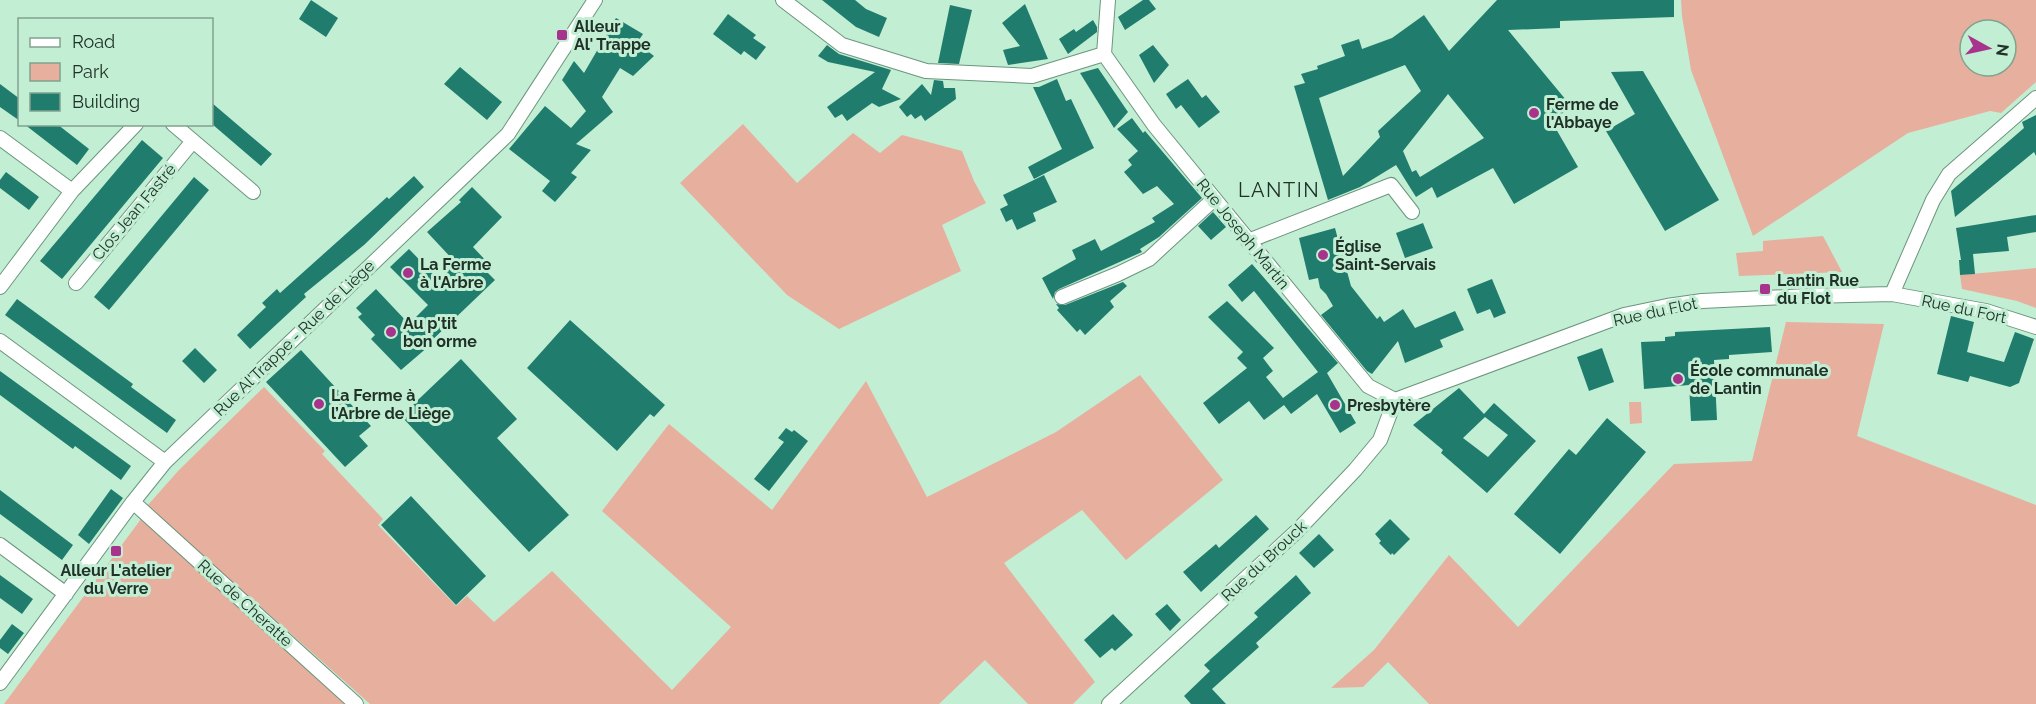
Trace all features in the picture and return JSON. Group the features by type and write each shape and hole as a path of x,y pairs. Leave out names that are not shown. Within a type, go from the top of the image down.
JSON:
{"street":[{"name":"Rue Al'Trappe - Rue de Liège","path":"0,684 133,502 165,462 508,134 595,0"},
{"path":"783,0 842,45 926,71 1032,76 1104,54 1108,0"},
{"name":"Rue Joseph Martin","path":"1104,54 1154,125 1368,386 1395,400"},
{"path":"1892,294 1933,200 1949,174 2036,98"},
{"path":"0,287 72,191 134,126"},
{"path":"175,126 254,192"},
{"path":"0,138 72,191"},
{"name":"Clos Jean Fastré","path":"76,283 193,141"},
{"path":"1248,241 1391,185 1412,212"},
{"path":"1062,297 1149,259 1214,199"},
{"name":"Rue du Fort","path":"1892,294 1986,311 2036,327"},
{"name":"Rue du Flot","path":"1395,400 1624,315 1702,301 1892,294"},
{"path":"0,341 165,462"},
{"name":"Rue du Brouck","path":"1109,704 1297,531 1355,470 1380,440 1395,400"},
{"name":"Rue de Cheratte","path":"133,502 357,704"},
{"path":"0,545 66,594"}],"green space":[{"path":"1681,0 2036,0 2036,82 2001,113 1990,111 1908,133 1753,236 1691,70"},
{"path":"743,124 797,183 853,133 880,153 902,135 962,151 986,203 942,225 961,271 839,329 787,295 680,183"},
{"path":"1823,236 1842,272 1739,276 1736,253 1763,251 1763,241"},
{"path":"2036,268 2036,308 2017,301 1962,289 1960,275"},
{"path":"1786,322 1884,324 1857,436 2036,505 2036,704 1429,704 1388,662 1363,687 1331,688 1374,650 1449,555 1518,627 1674,464 1752,461"},
{"path":"1140,375 1223,480 1126,560 1082,510 1004,563 1095,682 1073,704 1028,704 985,660 939,704 370,704 147,506 179,470 264,387 325,451 322,454 383,519 378,525 456,606 467,596 494,622 552,571 672,690 731,627 602,511 669,424 772,510 866,381 927,497 1056,432"},
{"path":"1629,402 1641,402 1642,423 1630,424"},
{"path":"141,519 346,704 4,704"}],"building":[{"path":"311,0 338,18 326,37 299,19"},
{"path":"822,0 855,0 866,9 887,18 879,37 856,27"},
{"path":"1143,0 1149,0 1156,9 1125,30 1118,17"},
{"name":"Ferme de l'Abbaye","path":"1497,0 1674,0 1674,17 1560,21 1560,28 1508,30 1571,106 1552,122 1578,167 1514,204 1493,168 1437,198 1432,187 1416,197 1396,165 1360,187 1328,200 1294,86 1305,83 1301,74 1318,69 1317,66 1345,56 1341,45 1359,39 1362,49 1392,38 1424,15 1449,51","holes":["1405,65 1421,91 1378,131 1380,137 1343,176 1319,98","1448,94 1484,138 1420,177 1416,170 1412,172 1403,151"]},
{"path":"1025,4 1048,59 1008,65 1003,50 1020,46 1002,23"},
{"path":"950,5 972,10 959,64 938,63"},
{"path":"728,14 756,35 753,38 766,47 756,60 744,51 741,55 713,34"},
{"path":"616,18 643,34 637,43 654,56 633,76 620,68 602,97 613,112 576,144 591,150 571,173 577,177 555,202 542,191 550,181 509,149 545,106 571,128 586,111 562,80 574,61 584,73"},
{"path":"1093,20 1097,32 1068,54 1059,39 1074,29 1076,32"},
{"path":"827,45 839,54 891,70 882,89 901,99 879,107 872,103 847,121 842,114 835,118 827,107 875,72 828,62 818,56"},
{"path":"1153,45 1169,65 1154,83 1139,55"},
{"path":"460,67 502,102 487,120 444,84"},
{"path":"1098,68 1128,112 1114,128 1080,73"},
{"path":"1643,71 1719,200 1665,231 1606,131 1635,114 1611,72"},
{"path":"1057,79 1066,101 1071,99 1094,148 1034,179 1028,167 1062,149 1033,87 1039,87"},
{"path":"1188,79 1202,98 1206,95 1220,112 1199,128 1181,105 1176,109 1166,94"},
{"path":"934,80 943,81 944,88 955,88 956,99 925,121 921,115 915,119 911,114 907,117 899,107 922,84 931,95"},
{"path":"0,84 18,98 18,120 0,107"},
{"path":"213,104 272,154 261,166 213,125"},
{"path":"2036,115 2036,156 2034,152 1955,217 1951,191 2024,128 2022,122"},
{"path":"1132,118 1202,198 1159,237 1140,249 1142,252 1059,289 1055,292 1053,299 1042,278 1076,259 1072,250 1095,239 1101,251 1155,222 1152,218 1174,204 1157,186 1143,194 1124,172 1132,165 1128,160 1138,151 1117,129"},
{"path":"27,126 60,126 89,149 77,165"},
{"path":"142,140 163,158 62,279 40,261"},
{"path":"6,172 39,197 29,210 0,188 0,180"},
{"path":"1044,175 1057,202 1033,213 1036,221 1017,230 1012,219 1006,222 1000,209 1008,205 1003,195"},
{"path":"414,176 424,187 364,245 304,294 306,297 250,349 237,335 266,307 262,303 277,289 280,293 387,197 389,199"},
{"path":"194,177 209,190 109,310 94,297"},
{"path":"472,187 502,217 473,247 490,265 485,270 495,280 427,345 429,346 401,370 371,339 375,335 358,317 362,314 356,308 376,289 409,324 428,305 390,267 409,249 439,280 456,263 427,232 461,202 459,200"},
{"path":"1213,212 1226,227 1211,240 1198,226"},
{"path":"2036,215 2036,232 2007,237 2009,251 1973,254 1975,274 1960,275 1959,260 1961,260 1956,228"},
{"path":"1423,223 1433,248 1405,258 1396,233"},
{"path":"1335,228 1340,247 1336,249 1339,254 1342,253 1351,286 1377,319 1380,316 1384,322 1403,309 1415,328 1455,311 1464,330 1440,340 1443,347 1405,363 1398,341 1372,374 1367,371 1321,315 1333,306 1320,288 1318,278 1309,280 1299,238"},
{"path":"1252,264 1338,363 1327,373 1356,423 1340,433 1317,394 1291,414 1284,405 1264,420 1249,401 1219,424 1203,403 1247,368 1237,358 1243,352 1208,317 1227,301 1274,348 1263,358 1273,371 1266,377 1283,398 1318,372 1254,291 1242,302 1228,285"},
{"path":"1492,279 1506,313 1494,318 1490,309 1477,314 1467,289"},
{"path":"1123,282 1127,286 1110,301 1114,307 1085,335 1080,329 1077,332 1057,310 1059,308 1056,304 1065,305"},
{"path":"17,299 133,384 131,387 176,420 167,433 5,315"},
{"path":"1951,316 1974,322 1967,352 2004,362 2015,332 2034,339 2019,383 2010,387 1970,376 1968,382 1937,374"},
{"path":"570,320 665,405 654,417 650,414 617,451 527,368"},
{"path":"1770,327 1772,352 1729,355 1729,359 1714,360 1717,420 1691,421 1689,385 1644,389 1641,342 1665,341 1665,337 1675,336 1675,332"},
{"path":"195,348 217,370 204,383 182,361"},
{"path":"1602,348 1614,382 1589,391 1577,357"},
{"name":"La Ferme à l’Arbre de Liège","path":"301,350 371,426 359,436 368,446 345,467 266,382"},
{"path":"461,359 517,419 497,438 569,515 529,552 401,416"},
{"path":"0,371 131,466 121,480 75,446 73,449 0,395"},
{"path":"1459,388 1484,414 1494,403 1536,441 1487,493 1441,453 1443,450 1413,425","holes":["1485,417 1508,435 1488,457 1463,438"]},
{"path":"1607,418 1646,452 1560,554 1514,514 1569,449 1576,455"},
{"path":"786,428 792,432 794,430 808,441 769,491 754,479 784,442 778,438"},
{"path":"111,489 123,498 89,544 78,535"},
{"path":"0,490 73,545 62,560 0,514"},
{"path":"411,496 486,576 456,605 381,525"},
{"path":"1256,515 1269,529 1201,592 1183,572 1216,544 1219,548"},
{"path":"1390,519 1410,539 1394,555 1392,553 1391,555 1379,543 1381,541 1375,534"},
{"path":"1319,534 1334,550 1314,568 1299,553"},
{"path":"0,575 33,599 22,614 0,598"},
{"path":"1296,575 1311,593 1256,643 1259,647 1212,689 1226,704 1191,704 1184,696 1210,671 1204,665 1258,617 1254,613"},
{"path":"1167,604 1181,620 1170,631 1155,614"},
{"path":"1113,614 1133,635 1115,651 1112,648 1100,658 1084,640"},
{"path":"12,624 24,633 8,654 0,648 0,640"}],"place":[{"name":"Alleur Al' Trappe","path":"562,35"},
{"name":"Ferme de l'Abbaye","path":"1534,113"},
{"name":"Église Saint-Servais","path":"1323,255"},
{"name":"La Ferme à l'Arbre","path":"408,273"},
{"name":"Lantin Rue du Flot","path":"1765,289"},
{"name":"Au p'tit bon orme","path":"391,332"},
{"name":"École communale de Lantin","path":"1678,379"},
{"name":"La Ferme à l’Arbre de Liège","path":"319,404"},
{"name":"Presbytère","path":"1335,405"},
{"name":"Alleur L'atelier du Verre","path":"116,551"}],"district":[{"name":"LANTIN","path":"1279,190"}]}
